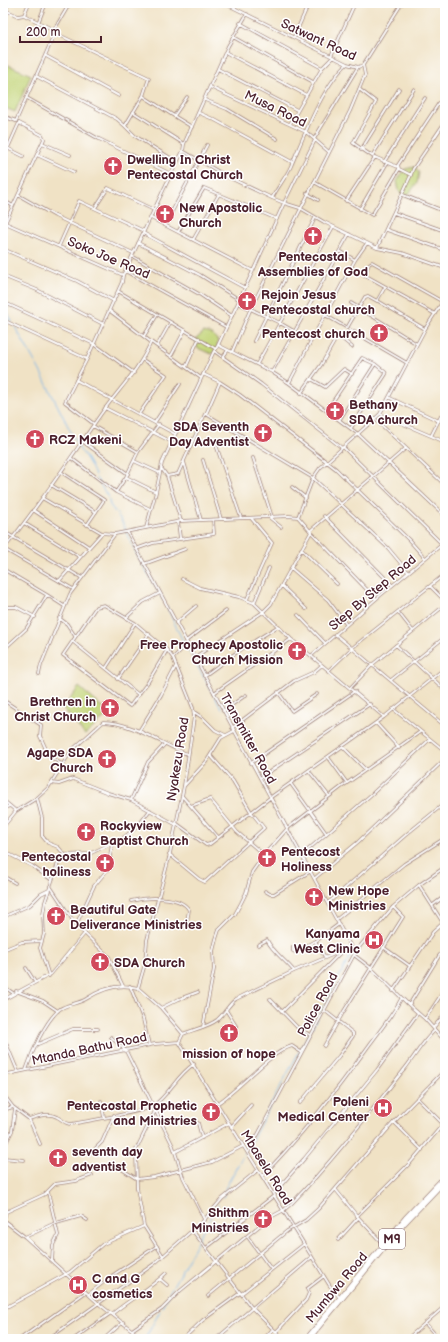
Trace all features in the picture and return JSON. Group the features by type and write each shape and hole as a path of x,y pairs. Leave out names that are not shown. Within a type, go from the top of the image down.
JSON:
{"main road":[{"name":"Mumbwa Road","path":"309,1339 414,1208 445,1176"},
{"name":"Mumbwa Road","path":"306,1339 405,1223 445,1181"}],"street":[{"path":"3,14 9,3"},
{"path":"24,15 29,3"},
{"path":"38,22 46,3"},
{"path":"3,159 26,98 46,56 55,32 70,3"},
{"name":"Satwant Road","path":"224,3 347,64 358,67 363,66 402,3"},
{"path":"294,37 309,3"},
{"path":"290,124 322,68 332,56 355,3"},
{"path":"3,9 18,16 24,15 55,32 149,78 143,96 125,126"},
{"path":"125,271 183,151 184,144 193,127 225,52 240,23 247,14"},
{"path":"240,23 322,68"},
{"path":"233,37 314,82"},
{"path":"225,52 306,95"},
{"path":"46,56 119,96"},
{"path":"272,198 292,162 334,78 347,64"},
{"path":"232,352 251,308 359,89 365,72 363,66"},
{"path":"146,528 162,469 162,463 175,434 240,300 315,139 358,67"},
{"path":"218,69 297,110"},
{"path":"36,76 117,119 135,136 177,162"},
{"name":"Musa Road","path":"210,87 306,132 329,152"},
{"path":"359,89 376,101 354,140 354,144 361,150 411,175"},
{"path":"346,201 414,89"},
{"path":"361,150 399,90"},
{"path":"143,96 193,127"},
{"path":"174,116 188,97"},
{"path":"26,98 99,139 171,174"},
{"path":"360,209 386,162 425,98"},
{"path":"205,100 228,109 277,139"},
{"path":"314,182 360,209 373,214 398,168 439,103"},
{"path":"134,112 184,144"},
{"path":"199,113 214,118 292,162"},
{"path":"3,116 42,135 44,139 4,222"},
{"path":"378,248 403,195 412,169 445,122"},
{"path":"42,143 70,155"},
{"path":"165,225 207,145"},
{"path":"3,146 23,156"},
{"path":"183,151 228,177 272,198 300,208 333,227 378,248 402,253 445,268"},
{"path":"37,154 74,172"},
{"path":"95,208 108,188 154,210"},
{"path":"178,232 203,189 219,194 277,219"},
{"path":"307,193 318,200"},
{"path":"193,240 219,194"},
{"path":"18,195 68,223 133,253"},
{"path":"403,195 441,210"},
{"path":"3,200 13,206"},
{"path":"59,246 79,201 143,232 245,288"},
{"path":"394,213 445,230"},
{"path":"151,218 253,271"},
{"path":"254,341 316,218"},
{"name":"Soko Joe Road","path":"4,222 123,275 125,271 226,327"},
{"path":"257,364 333,227"},
{"path":"387,230 445,250"},
{"path":"272,372 296,332 349,234"},
{"path":"138,243 200,275 240,300"},
{"path":"289,383 355,260 367,243"},
{"path":"3,249 77,281 114,301"},
{"path":"340,251 355,260"},
{"path":"132,256 190,288 232,316"},
{"path":"364,275 369,264 372,262 443,302"},
{"path":"352,268 435,314"},
{"path":"123,275 110,311 65,402 94,425 138,452"},
{"path":"3,276 37,290 103,325"},
{"path":"377,301 385,287"},
{"path":"118,291 216,349"},
{"path":"347,328 366,297 377,301 425,329"},
{"path":"298,517 313,478 327,461 380,414 390,398 425,329 445,298"},
{"path":"3,302 94,344 134,373"},
{"path":"351,302 359,309 388,324 417,344"},
{"path":"238,303 280,323 311,341"},
{"path":"110,311 201,378"},
{"path":"144,336 157,315"},
{"path":"325,316 407,363"},
{"path":"3,320 87,359"},
{"path":"157,346 170,323"},
{"path":"171,356 185,330"},
{"path":"301,393 337,337 340,337 352,347"},
{"path":"186,367 199,338"},
{"path":"73,589 4,550 71,458 105,408 134,373 143,360 151,342"},
{"path":"218,345 272,372 340,419 390,462 445,516"},
{"path":"223,357 228,350"},
{"path":"214,351 261,384 343,447 442,544"},
{"path":"327,410 362,358 375,364 386,374 350,428"},
{"path":"139,414 166,375 143,360"},
{"path":"340,419 375,364"},
{"path":"311,379 323,387 344,369 352,374"},
{"path":"203,374 220,382 240,395 327,461 410,540 425,558"},
{"path":"76,380 175,434"},
{"path":"167,476 177,474 184,462 220,382"},
{"path":"155,422 180,384"},
{"path":"390,398 439,421"},
{"path":"105,408 153,434 172,442"},
{"path":"206,414 313,478 339,504 383,543 408,572"},
{"path":"380,414 445,442"},
{"path":"431,436 441,416 445,416"},
{"path":"375,419 445,485"},
{"path":"116,492 127,475 138,452 159,424"},
{"path":"82,441 127,475 156,492"},
{"path":"215,442 241,518"},
{"path":"195,657 263,612 271,604 282,586 311,531 324,516 406,448"},
{"path":"71,458 116,492 150,509"},
{"path":"253,458 271,517 281,527"},
{"path":"203,460 221,519"},
{"path":"134,461 160,473"},
{"path":"184,462 201,520"},
{"path":"162,469 167,476 181,521"},
{"path":"61,472 104,500 87,525"},
{"path":"442,483 445,480"},
{"path":"51,485 96,512"},
{"path":"292,487 306,498"},
{"path":"42,498 102,533 115,534 128,533 181,521 298,517 376,598"},
{"path":"33,510 89,547"},
{"path":"324,516 392,585"},
{"path":"247,599 272,543 251,518"},
{"path":"136,549 180,538 214,534 212,528 213,519"},
{"path":"178,522 180,538"},
{"path":"24,523 80,557"},
{"path":"3,531 82,578"},
{"path":"59,581 102,533"},
{"name":"Transmitter Road","path":"128,533 351,947 356,951"},
{"path":"39,674 59,618 73,589 115,534"},
{"name":"Step By Step Road","path":"311,656 376,598 445,542"},
{"path":"144,564 185,549"},
{"path":"301,549 337,584"},
{"path":"254,603 269,568"},
{"path":"291,568 328,600 346,624"},
{"path":"3,569 64,606"},
{"path":"328,670 352,648 445,574"},
{"path":"182,579 200,588 247,599 254,603 277,627 384,717"},
{"path":"282,586 306,609"},
{"path":"430,586 445,601"},
{"path":"126,618 143,602 160,593"},
{"path":"3,650 16,639 35,617 47,595"},
{"name":"Nyakezu Road","path":"75,636 98,605 104,605 135,623 167,650 173,658 194,712 182,796 146,947 145,964 138,988"},
{"path":"351,688 373,664 445,605"},
{"path":"176,623 196,606"},
{"path":"3,607 16,607 35,617"},
{"path":"186,640 226,611"},
{"path":"398,612 413,630"},
{"path":"298,615 325,643"},
{"path":"59,618 67,624 75,636 64,653 64,656 130,706 139,695 167,650"},
{"path":"106,668 135,623"},
{"path":"204,676 240,650 277,627"},
{"path":"118,679 149,634"},
{"path":"335,634 373,664 445,726"},
{"path":"391,680 445,637"},
{"path":"214,693 291,639"},
{"path":"72,641 139,695"},
{"path":"173,658 187,644"},
{"path":"396,644 445,690"},
{"path":"232,728 278,692 294,681 314,672 322,665"},
{"path":"139,731 176,666"},
{"path":"51,783 59,784 73,779 108,793 131,800 175,824 206,845 376,723 445,668"},
{"path":"251,763 354,691"},
{"path":"278,692 292,711 317,694"},
{"path":"223,711 246,695"},
{"path":"3,700 41,725 40,736 45,745 45,753 61,764"},
{"path":"260,778 370,704"},
{"path":"393,709 445,751"},
{"path":"194,712 203,718 215,730 225,735"},
{"path":"3,827 16,811 37,798 51,783 61,764 79,742 103,722 120,725 139,731 164,745 187,754"},
{"path":"376,723 399,748"},
{"path":"184,786 211,756 225,735 234,731"},
{"path":"203,1027 214,969 213,951 216,939 223,925 235,914 246,893 252,872 264,855 287,829 311,810 420,732"},
{"path":"301,855 379,787 430,739"},
{"path":"131,800 148,762 164,745"},
{"path":"343,747 366,770"},
{"path":"169,854 199,879 205,882 264,828 251,812 233,782 211,756"},
{"path":"328,758 347,783"},
{"path":"315,878 358,842 445,759"},
{"path":"309,771 329,796"},
{"path":"291,784 311,810 326,834"},
{"path":"182,796 218,837"},
{"path":"37,798 42,818 42,836 48,843 58,847 65,855"},
{"path":"191,806 210,799 232,826 264,855"},
{"path":"3,800 16,811"},
{"path":"328,903 408,833 445,803"},
{"path":"3,808 10,806"},
{"path":"49,976 40,948 44,934 43,910 60,860 65,855 88,854 112,844 131,833 150,810"},
{"path":"3,819 6,823"},
{"path":"337,919 404,864 445,838"},
{"path":"76,925 93,889 108,869 112,844"},
{"path":"3,851 32,866 52,880"},
{"name":"Police Road","path":"248,1153 356,951 393,907 419,885 445,867"},
{"path":"265,891 270,894 274,894 311,871"},
{"path":"3,876 15,883"},
{"path":"419,885 445,926"},
{"path":"50,886 76,925 109,957 122,986"},
{"path":"3,917 30,905 41,894 49,890"},
{"path":"433,905 445,896"},
{"path":"131,900 145,898 157,900 178,900 187,906 189,910 186,927"},
{"path":"324,1046 404,916 393,907"},
{"path":"393,990 433,932 443,923"},
{"path":"293,947 293,951 296,952 301,950 312,940 316,941 339,924"},
{"path":"3,1000 13,993 49,976 84,933"},
{"path":"258,944 267,940 270,947 286,961 294,971"},
{"path":"3,950 22,942 42,941"},
{"path":"316,941 325,957"},
{"path":"179,1042 183,1034 203,1027 216,1020 236,999 294,971 351,947"},
{"path":"383,948 410,966"},
{"path":"409,1005 439,956 445,949"},
{"path":"282,1012 342,951"},
{"path":"354,955 371,968 445,1041"},
{"path":"26,968 35,982"},
{"path":"3,986 13,993"},
{"path":"26,1070 43,1029 58,1011 84,1000 96,991 122,986 138,988 161,1008 183,1034"},
{"path":"130,986 143,1019 149,1045"},
{"path":"424,1019 445,989"},
{"path":"16,992 43,1002 58,1011"},
{"path":"161,1008 175,1000 198,992"},
{"path":"270,999 303,1032 310,1035"},
{"path":"262,1176 290,1148 342,1084 393,1015 401,999"},
{"path":"226,1010 236,1026"},
{"path":"300,1103 354,1036 353,1033 339,1020 324,1010"},
{"path":"206,1248 274,1194 377,1070 418,1013"},
{"path":"132,1330 162,1309 180,1291 273,1215 284,1210 345,1145 445,1014"},
{"path":"38,1044 72,1029 98,1029"},
{"path":"3,1036 18,1072"},
{"path":"111,1037 126,1051 175,1152 180,1170 204,1219"},
{"name":"Mtanda Bathu Road","path":"3,1075 88,1056 126,1051 149,1045 179,1042"},
{"name":"Mbasela Road","path":"179,1042 284,1210 312,1258 341,1299"},
{"path":"218,1103 280,1052 292,1046 301,1052"},
{"path":"29,1119 44,1115 53,1115 66,1124 71,1124 153,1106 183,1073 194,1064"},
{"path":"208,1296 230,1280 294,1227 310,1217 336,1190 394,1122 445,1070"},
{"path":"3,1094 15,1109 29,1119 40,1144"},
{"path":"338,1240 422,1150 444,1123 417,1098"},
{"path":"101,1101 104,1117"},
{"path":"232,1127 251,1105"},
{"path":"3,1110 13,1107"},
{"path":"3,1149 12,1131 15,1109"},
{"path":"155,1111 136,1148 137,1179 140,1210 144,1226 163,1256"},
{"path":"96,1148 102,1142 114,1115"},
{"path":"198,1122 202,1138"},
{"path":"394,1122 422,1150"},
{"path":"175,1152 229,1123"},
{"path":"123,1170 137,1179 154,1177 212,1162 243,1146"},
{"path":"3,1158 24,1160"},
{"path":"48,1339 99,1304 163,1256 204,1219 222,1199 258,1170"},
{"path":"6,1212 48,1192 55,1184 76,1181 92,1175"},
{"path":"336,1190 358,1217 384,1244"},
{"path":"48,1192 58,1235 54,1244 52,1261"},
{"path":"3,1197 6,1212 3,1220 25,1237 99,1304 143,1339"},
{"path":"25,1237 55,1224 79,1216 87,1220"},
{"path":"3,1309 66,1274 103,1244 144,1226"},
{"path":"192,1230 240,1294 283,1339"},
{"path":"247,1236 272,1270"},
{"path":"182,1339 203,1320 272,1270 304,1244"},
{"path":"89,1294 110,1277 157,1246"},
{"path":"216,1339 312,1258"},
{"path":"74,1339 160,1279 166,1273"},
{"path":"276,1332 306,1300 309,1294 307,1289 324,1276"},
{"path":"160,1279 167,1286"},
{"path":"20,1339 86,1292"},
{"path":"407,1339 445,1306"},
{"path":"104,1339 123,1322"},
{"path":"425,1323 439,1339"},
{"path":"264,1339 273,1329"},
{"path":"133,1339 138,1335"}],"green space":[{"path":"6,64 31,75 15,112 3,107 3,72"},
{"path":"415,167 419,173 417,183 408,195 403,195 399,191 397,181 405,169"},
{"path":"204,332 212,334 218,341 217,348 212,354 197,348 196,339"},
{"path":"79,687 109,713 85,735 63,708"}],"waterway":[{"path":"6,304 7,311 12,322"},
{"path":"15,327 39,369 80,450 88,461 95,475"},
{"path":"96,478 108,497 110,505 121,520 135,551 163,600"},
{"path":"167,607 182,639 222,709"},
{"path":"286,830 302,859"},
{"path":"247,1149 353,951"},
{"path":"223,1197 226,1187 245,1152"},
{"path":"163,1307 165,1300 196,1245 198,1238 218,1205"},
{"path":"145,1339 160,1311"}],"place":[{"name":"Dwelling In Christ Pentecostal Church","path":"113,166"},
{"name":"New Apostolic Church","path":"165,214"},
{"name":"Pentecostal Assemblies of God","path":"313,236"},
{"name":"Rejoin Jesus Pentecostal church","path":"247,301"},
{"name":"Pentecost church","path":"379,333"},
{"name":"Bethany SDA church","path":"335,411"},
{"name":"SDA Seventh Day Adventist","path":"263,433"},
{"name":"RCZ Makeni","path":"35,439"},
{"name":"Free Prophecy Apostolic Church Mission","path":"297,651"},
{"name":"Brethren in Christ Church","path":"110,708"},
{"name":"Agape SDA Church","path":"107,759"},
{"name":"Rockyview Baptist Church","path":"86,832"},
{"name":"Pentecost Holiness","path":"267,858"},
{"name":"Pentecostal holiness","path":"105,863"},
{"name":"New Hope Ministries","path":"314,897"},
{"name":"Beautiful Gate Deliverance Ministries","path":"56,916"},
{"name":"Kanyama West Clinic","path":"374,940"},
{"name":"SDA Church","path":"100,962"},
{"name":"mission of hope","path":"229,1033"},
{"name":"Poleni Medical Center","path":"383,1108"},
{"name":"Pentecostal Prophetic and Ministries","path":"211,1112"},
{"name":"seventh day adventist","path":"58,1158"},
{"name":"Shithm Ministries","path":"263,1219"},
{"name":"C and G cosmetics","path":"78,1285"}]}
